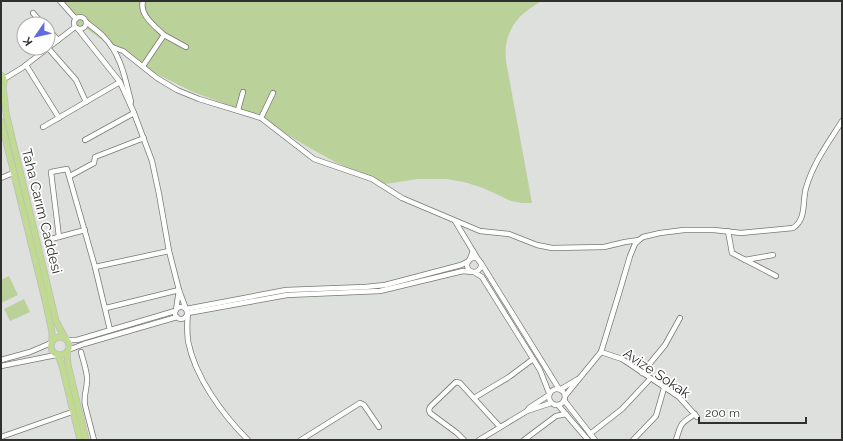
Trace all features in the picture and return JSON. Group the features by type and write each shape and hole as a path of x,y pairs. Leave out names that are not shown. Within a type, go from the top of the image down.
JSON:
{"main road":[{"name":"Taha Carım Caddesi","path":"2,77 4,82 2,88 6,113 56,321 66,339"},
{"name":"Taha Carım Caddesi","path":"1,121 46,304 52,332 52,343"},
{"path":"80,440 62,366 57,355 51,349 52,343 56,338 61,337 66,339 69,346 68,365 86,440"},
{"path":"57,355 64,355 68,351"}],"street":[{"path":"60,1 76,19"},
{"path":"143,1 142,6 146,17 164,35 186,47"},
{"path":"33,13 36,16"},
{"path":"76,19 82,17 103,35 116,52 123,69 134,113"},
{"path":"76,19 74,23 77,28 120,82 134,113 152,161 168,251 179,290 187,311 190,346 197,367 211,395 246,439"},
{"path":"58,40 77,28 84,28 86,22"},
{"path":"143,66 164,35"},
{"path":"112,47 123,51 157,78 177,90 261,118 314,159 372,179 402,198 480,231 509,234 537,245 552,248 604,247 639,240"},
{"path":"2,77 26,66 38,56"},
{"path":"55,56 76,80 86,102"},
{"path":"26,66 59,118"},
{"path":"43,127 120,82"},
{"path":"238,110 243,92"},
{"path":"261,118 273,93"},
{"path":"85,140 134,113"},
{"path":"558,405 562,404 565,398 601,352 630,256 635,244 639,240 643,237 660,233 684,230 714,230 741,233 789,228 797,225 800,222 805,206 806,189 815,165 842,121"},
{"path":"70,176 94,163 95,158 144,138"},
{"path":"59,237 51,172 67,169 106,308 110,330"},
{"path":"1,178 13,173"},
{"path":"454,221 560,389 564,392 565,398 595,440"},
{"path":"51,239 85,230"},
{"path":"728,231 732,253 776,276"},
{"path":"95,267 168,251"},
{"path":"473,251 468,267 482,277 543,375 549,394 549,399 552,403"},
{"path":"744,260 773,255"},
{"path":"187,311 286,290 385,285 461,266 474,258 480,262"},
{"path":"66,339 77,340 176,311 181,307 187,311 287,295 380,291 463,271 473,272 480,269 480,262"},
{"path":"106,308 179,290"},
{"path":"179,290 176,311 178,318 187,325"},
{"path":"68,351 84,344 178,318 184,318 187,311"},
{"path":"642,373 665,345 680,318"},
{"path":"1,360 30,352 52,343"},
{"path":"81,352 87,377 84,400 94,440"},
{"name":"Avize Sokak","path":"601,352 622,359 679,397 696,415 681,424 678,428 677,439"},
{"path":"1,366 57,355"},
{"path":"474,398 509,377 533,359"},
{"path":"527,411 552,390 560,389 581,377"},
{"path":"590,434 622,409 650,379"},
{"path":"464,440 457,433 430,414 429,408 456,382 460,383 500,427"},
{"path":"633,440 656,416 664,388"},
{"path":"479,440 527,411 552,403 558,405 588,440"},
{"path":"303,439 360,404 364,405 379,427"},
{"path":"1,437 72,412"},
{"path":"524,440 556,416 566,414"}],"green space":[{"path":"59,1 542,1 533,6 519,18 509,33 506,51 506,61 532,203 511,201 483,188 464,182 446,179 418,179 385,184 335,162 244,111 193,92 155,73 116,50 83,26 78,27 76,24 77,20"},
{"path":"9,276 18,295 1,303 1,280"},
{"path":"24,299 30,312 10,321 4,309"}]}
